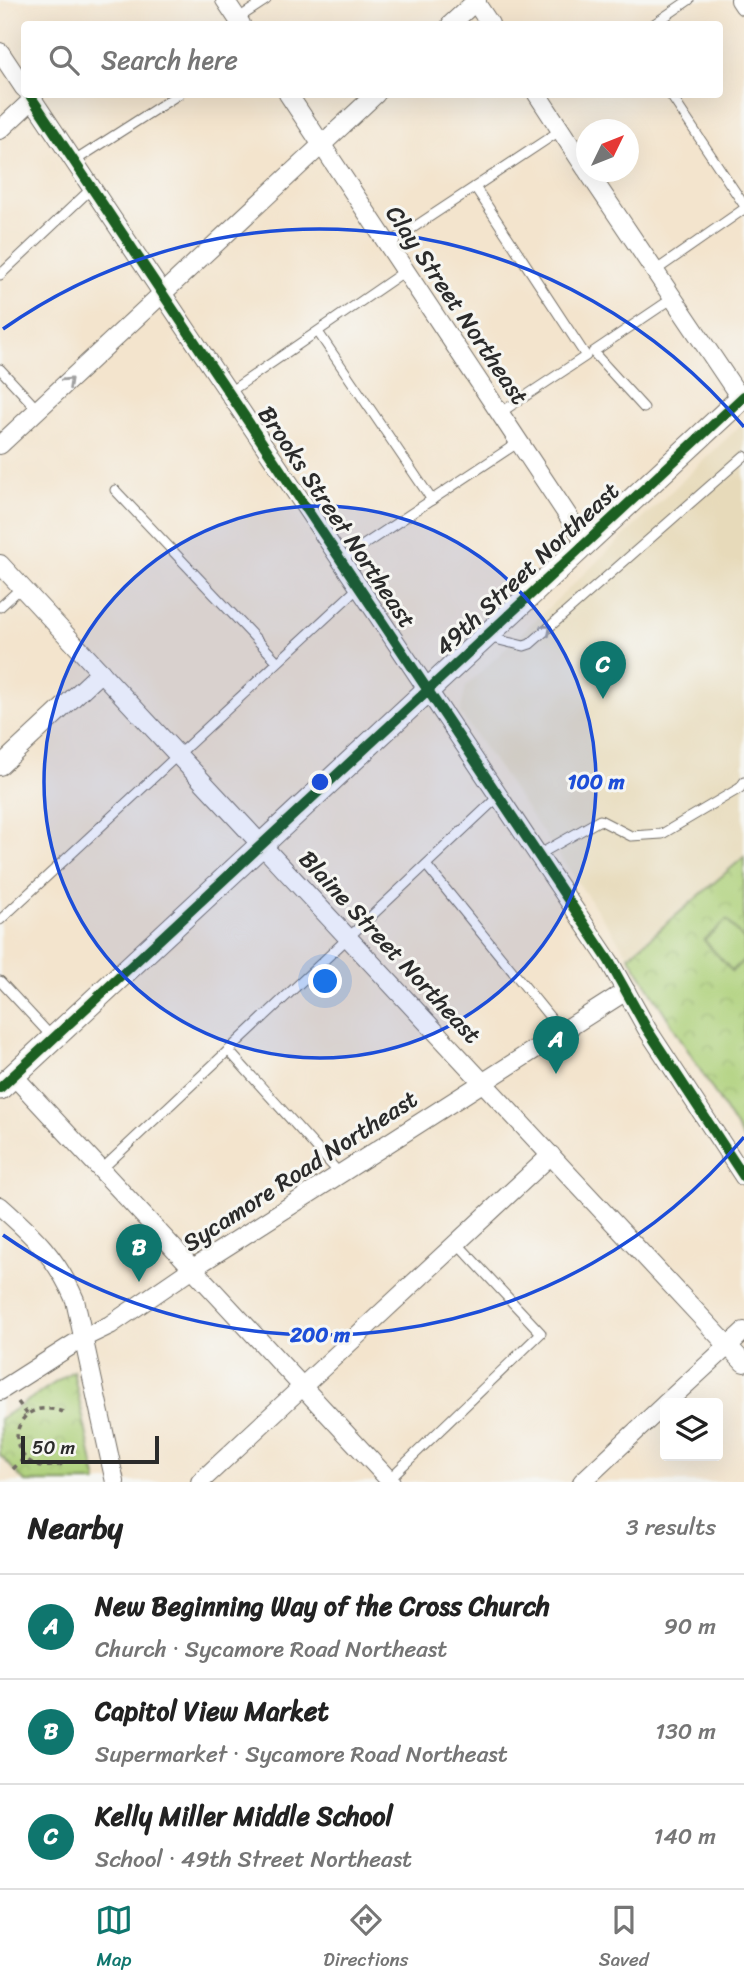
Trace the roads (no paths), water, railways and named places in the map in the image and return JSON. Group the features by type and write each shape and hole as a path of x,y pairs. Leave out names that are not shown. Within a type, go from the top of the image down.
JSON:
{"street":[{"path":"225,0 238,21"},
{"path":"740,0 744,6"},
{"path":"454,21 475,1 488,21"},
{"name":"Brooks Street Northeast","path":"0,52 21,84"},
{"path":"0,130 25,98"},
{"name":"Brooks Street Northeast","path":"31,98 609,961 646,1029 744,1177"},
{"name":"Clay Street Northeast","path":"291,98 586,543"},
{"path":"0,445 372,98"},
{"path":"545,98 576,153"},
{"path":"595,182 742,398"},
{"name":"49th Street Northeast","path":"7,1082 742,398"},
{"name":"Blaine Street Northeast","path":"0,564 744,1363"},
{"path":"0,766 101,672"},
{"name":"Sycamore Road Northeast","path":"0,1391 83,1338 110,1325 193,1268 626,992"},
{"path":"7,1082 101,1170 389,1481"},
{"path":"200,1482 551,1155"},
{"path":"0,1206 30,1232 59,1266 75,1300 115,1482"},
{"path":"672,1398 744,1331"},
{"path":"582,1482 660,1410"}],"lane":[{"path":"240,21 266,0"},
{"path":"658,21 689,0"},
{"path":"73,162 173,98"},
{"path":"655,271 744,207 673,98"},
{"path":"387,245 561,130"},
{"path":"475,187 590,354 644,408"},
{"path":"0,275 91,189"},
{"path":"228,393 405,271"},
{"path":"500,413 673,298"},
{"path":"318,332 432,500"},
{"path":"0,369 38,410"},
{"path":"341,560 519,442"},
{"path":"486,636 524,646 530,644 744,456"},
{"path":"115,490 277,661"},
{"path":"0,607 22,587"},
{"path":"0,920 359,587"},
{"path":"538,855 600,820 631,836 662,834 740,788 744,782"},
{"path":"101,1170 499,796"},
{"path":"426,865 562,1033"},
{"path":"0,981 53,1038"},
{"path":"229,1051 340,1174"},
{"path":"389,1481 541,1333 457,1243"}],"place":[{"name":"Kelly Miller Middle School","path":"603,699"},
{"name":"New Beginning Way of the Cross Church","path":"556,1074"},
{"name":"Capitol View Market","path":"139,1282"}]}
